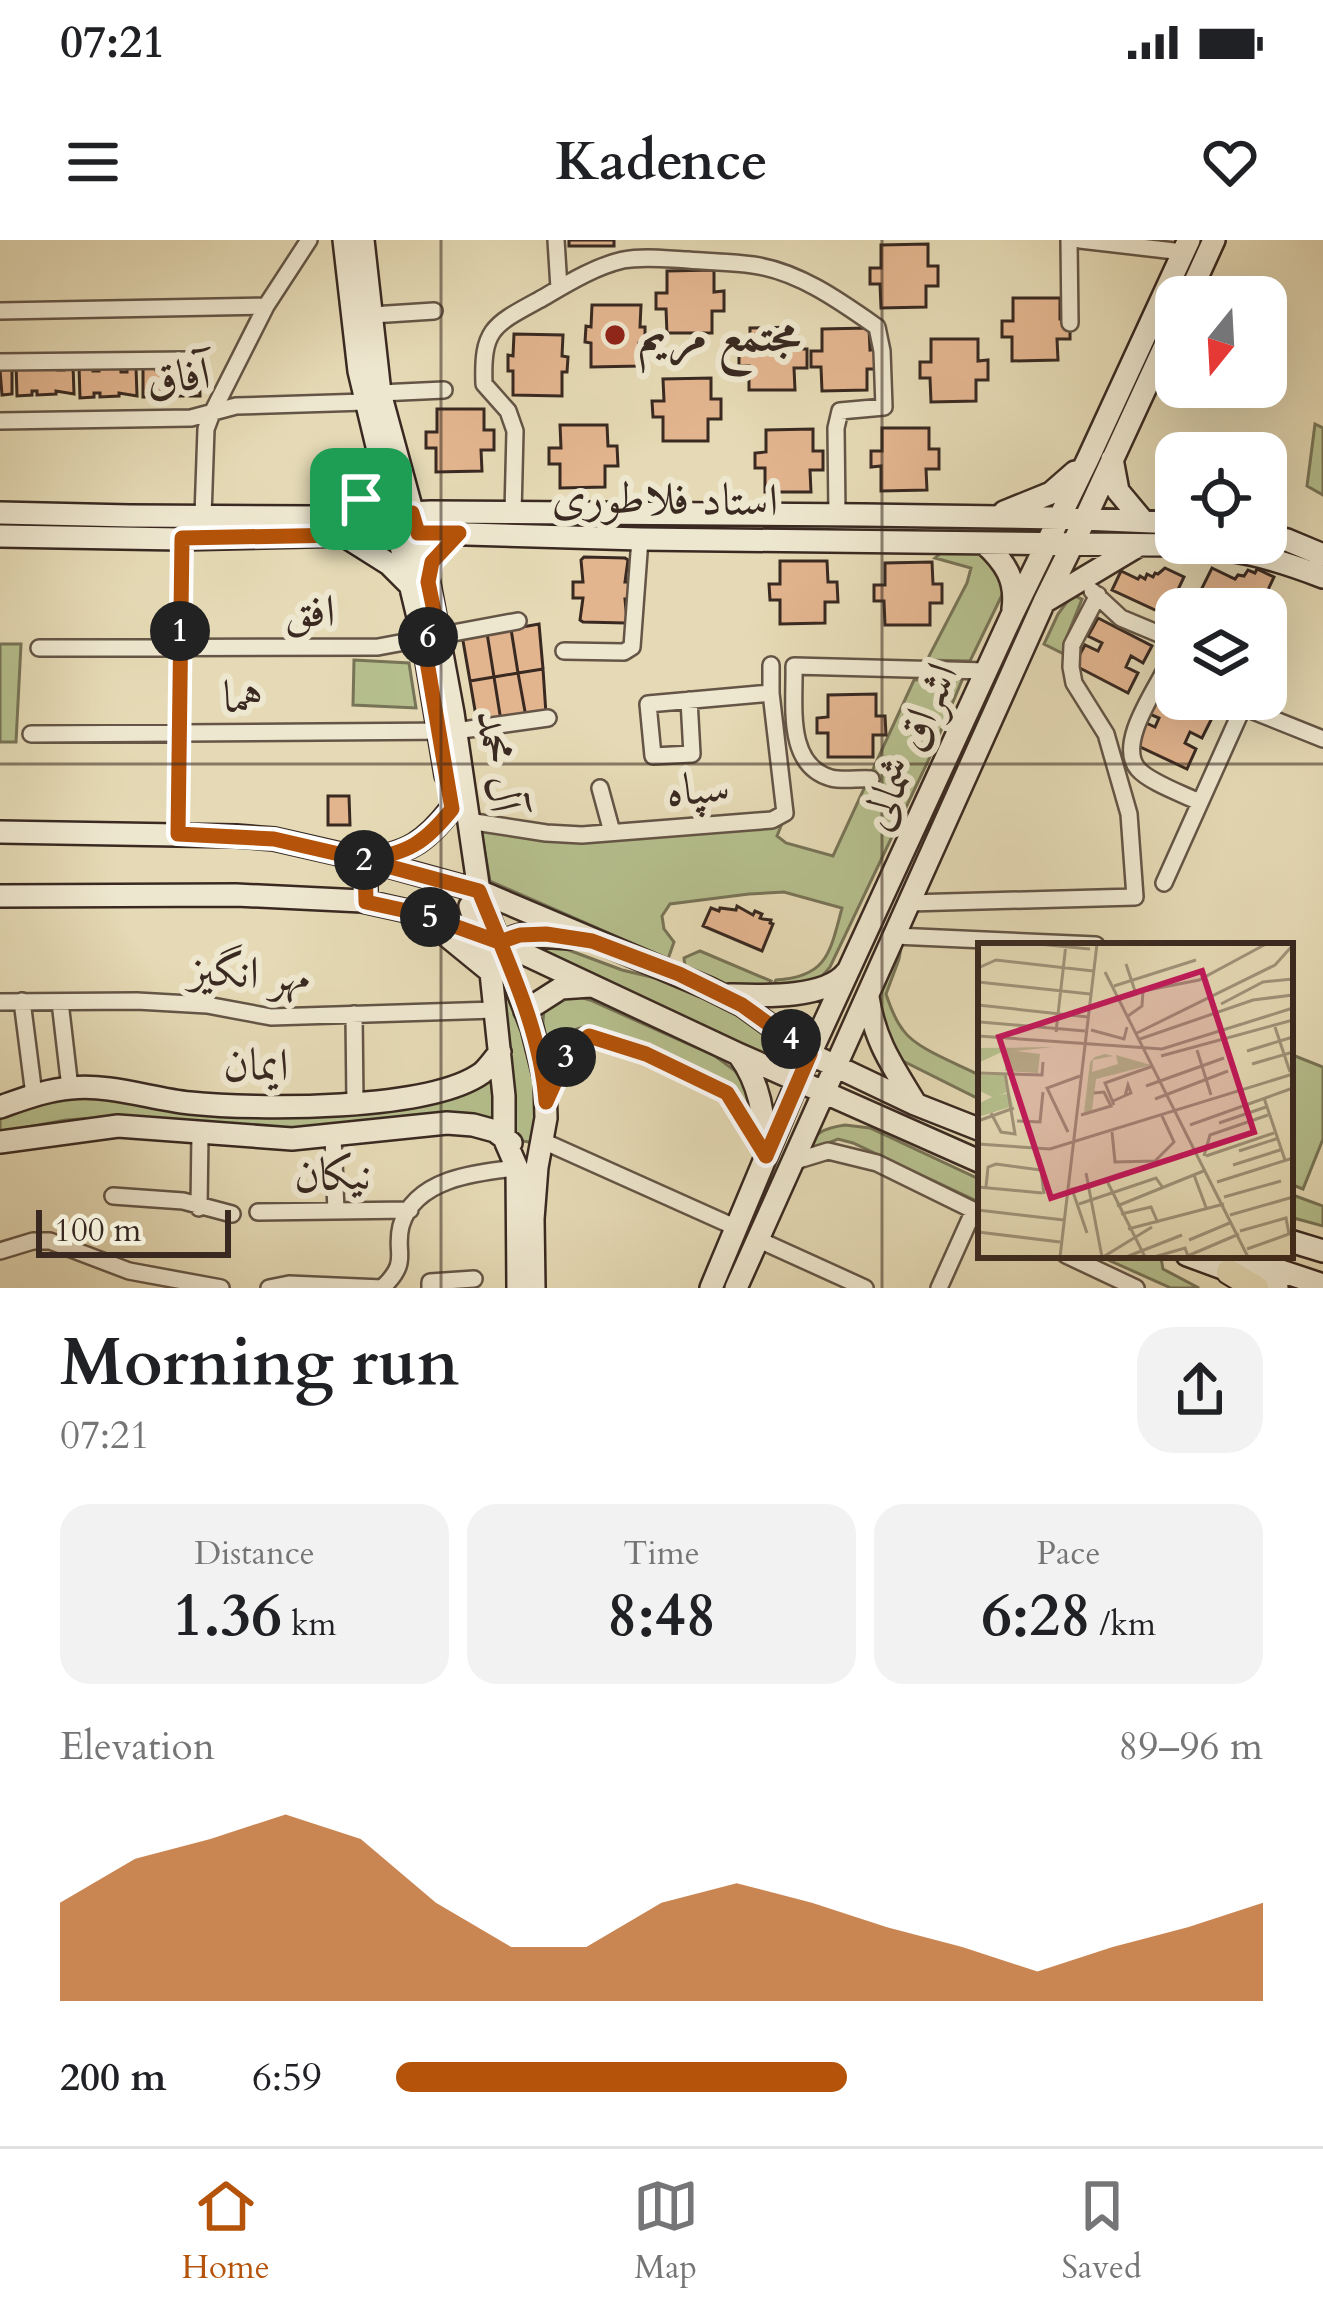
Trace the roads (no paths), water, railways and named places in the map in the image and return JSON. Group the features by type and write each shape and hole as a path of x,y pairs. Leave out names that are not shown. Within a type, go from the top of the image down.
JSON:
{"main road":[{"name":"آل محمد","path":"344,240 358,370 400,475 404,523"},
{"name":"آل محمد","path":"363,240 378,460 404,523 431,637 471,889 525,1011 545,1080 543,1141 527,1167 518,1288"},
{"path":"1197,276 1214,240"},
{"name":"اشراق شمالی","path":"736,1288 766,1156 798,1080 1185,244"},
{"name":"اشراق شمالی","path":"710,1288 792,1162 1155,367"},
{"path":"1112,458 1118,491 1143,520"},
{"path":"986,517 1051,493 1088,459"},
{"path":"378,460 346,525 389,564 419,583 459,523 400,475"},
{"name":"استاد فلاطوری","path":"0,513 202,516 346,525"},
{"name":"استاد فلاطوری","path":"459,523 513,513 1155,521"},
{"name":"استاد فلاطوری","path":"0,536 182,538 346,525 459,523 640,539 1141,544 1233,548 1323,577"},
{"path":"1287,540 1323,555"},
{"path":"984,543 1010,572 1015,596 1012,615"},
{"path":"1044,602 1141,544"},
{"path":"365,860 422,842 460,815"},
{"path":"0,832 274,839 471,889 679,974 742,1005 810,1054 978,1130"},
{"path":"365,860 366,902"},
{"path":"0,896 236,895 366,902 421,914 490,939 978,1160"},
{"path":"421,914 491,973"},
{"path":"490,939 533,934 592,941"},
{"path":"865,937 874,948 892,942"},
{"name":"آل محمد","path":"490,939 504,1138 527,1167 534,1288"},
{"path":"723,995 814,991 840,982 851,967"},
{"path":"525,1011 561,988 601,988"},
{"path":"868,997 884,1055 915,1104"},
{"name":"ایمان","path":"0,1107 70,1088 263,1108 377,1102 452,1088 483,1072 500,1052"},
{"path":"738,1054 751,1072 761,1101 766,1156"},
{"path":"805,1133 833,1117 850,1114 883,1119"},
{"name":"ایمان","path":"0,1142 118,1126 292,1139 447,1123 495,1131 516,1148 530,1149 543,1141"},
{"path":"1293,1242 1323,1251"},
{"path":"1279,1258 1323,1272"},
{"path":"1231,1264 1323,1285"},
{"path":"1231,1264 1256,1288"},
{"path":"1231,1264 1276,1288"}],"street":[{"path":"202,516 206,429 212,413 266,306 309,240"},
{"path":"556,240 560,288"},
{"path":"1069,240 1070,322"},
{"path":"1080,240 1185,244"},
{"path":"513,513 515,430 508,411 484,384 490,332 560,288 617,261 641,257 757,265 796,278 877,327 884,407 840,411 837,515"},
{"path":"0,311 266,306"},
{"path":"371,315 434,311"},
{"path":"0,362 187,360"},
{"name":"آفاق","path":"0,421 191,418 236,406 444,390"},
{"path":"178,834 182,538"},
{"path":"564,651 624,652 632,647 640,539"},
{"path":"1076,581 1121,618 1155,632"},
{"path":"909,903 1135,897 1129,814 1106,734 1074,683 1070,667 1072,644 1098,595"},
{"name":"افق","path":"39,648 378,647 518,621"},
{"name":"سپاه","path":"460,815 546,833 772,820 785,814 771,665"},
{"path":"871,779 832,778 808,765 795,737 794,666 986,671"},
{"path":"689,700 771,693"},
{"path":"1155,698 1132,738 1132,758 1142,773 1199,802"},
{"name":"هما","path":"31,734 447,732 548,718"},
{"path":"1164,883 1237,720"},
{"path":"1282,720 1323,739"},
{"path":"600,788 612,832"},
{"path":"892,942 978,943"},
{"path":"22,1001 34,1095"},
{"name":"مهر انگیز","path":"0,1002 137,1001 207,1005 272,1016 495,1010"},
{"path":"60,1002 70,1088"},
{"path":"354,1014 356,1103"},
{"path":"546,1102 568,1053 589,1036 646,1054 727,1093 766,1156"},
{"path":"200,1133 200,1208"},
{"path":"333,1136 336,1210"},
{"path":"543,1141 865,1288"},
{"path":"792,1162 828,1151 877,1163 977,1212 939,1288"},
{"path":"269,1288 289,1284 382,1288 393,1277 402,1255 401,1227 416,1198 481,1172 527,1167"},
{"path":"113,1196 183,1201 232,1214"},
{"name":"نیکان","path":"258,1212 410,1210"},
{"path":"0,1251 50,1241 129,1271 221,1288"},
{"path":"1072,1258 1136,1288"},
{"path":"430,1288 430,1282 474,1279"}],"place":[{"name":"مجتمع مریم","path":"615,335"}]}
